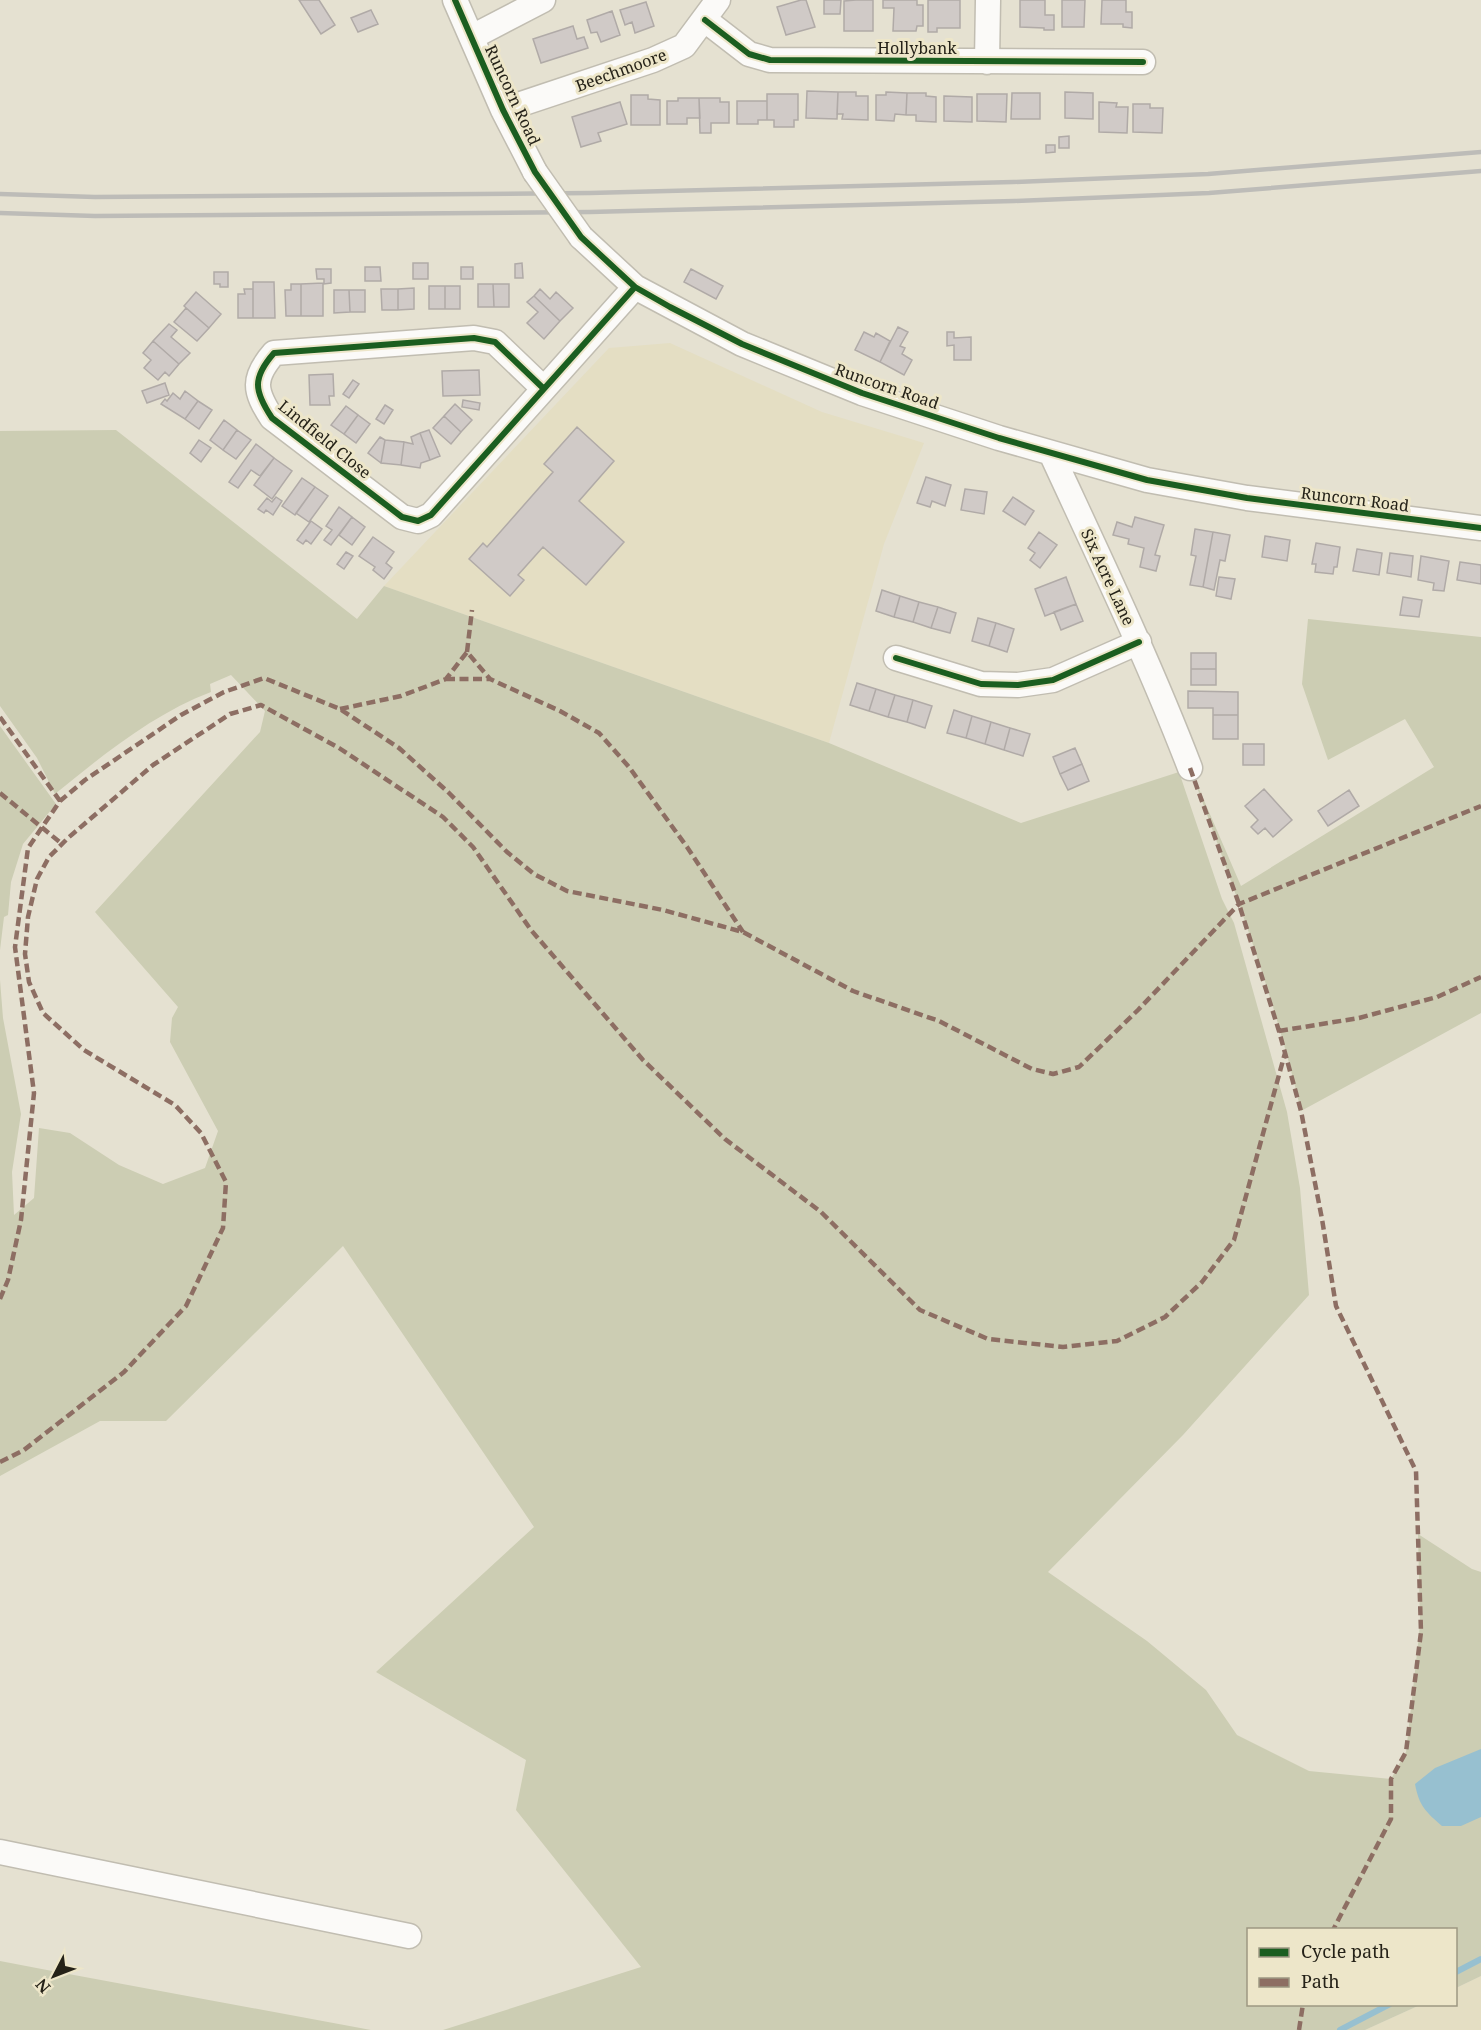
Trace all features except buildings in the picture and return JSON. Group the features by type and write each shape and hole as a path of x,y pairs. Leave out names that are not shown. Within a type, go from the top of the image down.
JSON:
{"street":[{"name":"Runcorn Road","path":"455,0 503,110 535,172 581,237 634,287 742,344 851,389 999,438 1147,480 1247,498 1481,528"},
{"path":"472,37 543,0"},
{"name":"Beechmoore","path":"503,110 653,60 684,46 718,0"},
{"path":"987,62 988,0"},
{"name":"Hollybank","path":"705,20 749,54 770,60 1143,62"},
{"name":"Lindfield Close","path":"543,387 495,342 474,338 274,353 264,364 257,381 261,401 272,418 402,516 418,521 431,515 634,287"},
{"name":"Six Acre Lane","path":"1051,453 1139,642 1190,768"},
{"path":"897,658 981,684 1018,685 1053,681 1139,642"},
{"path":"0,1852 409,1936"}],"shaded area":[{"path":"670,343 822,412 924,443 884,544 829,743 384,586 609,348"},
{"path":"1481,1976 1481,2030 1365,2030 1418,2006 1457,2006 1457,1988"}],"green space":[{"path":"116,430 357,619 384,586 829,743 1021,823 1179,772 1222,899 1234,923 1287,1112 1300,1188 1309,1295 1183,1435 1048,1572 1147,1641 1206,1690 1237,1735 1309,1771 1391,1779 1406,1752 1418,1644 1420,1623 1418,1534 1472,1569 1481,1572 1481,1976 1457,1988 1457,1928 1247,1928 1247,2006 1418,2006 1365,2030 443,2030 641,1967 516,1810 526,1760 376,1672 534,1527 343,1246 166,1421 100,1421 0,1476 0,980 3,1018 21,1114 12,1172 14,1215 34,1198 39,1128 70,1133 119,1165 163,1184 205,1168 218,1131 170,1042 172,1018 178,1007 95,912 260,732 265,711 231,675 210,684 211,692 169,712 129,737 55,794 37,758 0,706 0,431"},
{"path":"1308,619 1481,637 1481,1013 1301,1111 1265,981 1190,768 1241,886 1434,767 1405,719 1328,760 1302,684"},
{"path":"0,726 56,804 23,844 11,882 8,915 4,917 0,950"},
{"path":"0,1961 47,1970 371,2030 0,2030"}],"water":[{"path":"1481,1749 1481,1817 1461,1826 1442,1826 1424,1808 1415,1784 1435,1768"}],"waterway":[{"path":"1457,1971 1481,1959"},
{"path":"1340,2030 1386,2006"}],"railway":[{"path":"0,194 95,197 590,193 1013,182 1208,174 1481,152"},
{"path":"0,213 95,216 590,212 1014,201 1209,193 1481,171"}],"marked path":[{"path":"467,652 472,610"},
{"path":"340,709 401,696 446,679 467,652 490,679 560,711 599,733 629,767 687,847 743,932"},
{"path":"0,1299 8,1280 21,1220 34,1093 15,947 28,848 60,801 85,780 181,715 224,692 264,678 340,709 399,748 448,792 507,852 534,874 567,891 663,910 743,932 853,991 939,1021 1032,1069 1053,1074 1079,1067 1138,1010 1239,904 1481,806"},
{"path":"446,679 490,679"},
{"path":"0,1462 24,1450 124,1372 186,1306 223,1228 226,1182 201,1133 175,1105 84,1050 43,1013 29,982 25,954 28,917 37,879 49,857 153,765 230,714 261,705 339,748 443,817 473,847 531,930 643,1060 725,1139 821,1212 920,1310 988,1339 1063,1347 1117,1341 1165,1317 1202,1282 1234,1240 1285,1053"},
{"path":"0,717 60,801"},
{"path":"1190,768 1239,904 1279,1031 1301,1111 1336,1306 1416,1471 1421,1632 1406,1752 1391,1779 1391,1819 1334,1928"},
{"path":"0,793 62,844"},
{"path":"1279,1031 1359,1018 1437,997 1481,977"},
{"path":"1299,2030 1303,2006"}],"cycle path":[{"path":"455,0 503,110 535,172 581,237 635,287 670,307 742,344 862,393 999,438 1147,480 1247,498 1481,528"},
{"path":"705,20 749,54 770,60 1143,62"},
{"path":"543,388 495,342 474,338 274,353 262,370 258,385 262,400 272,418 402,517 418,521 431,515 635,287"},
{"path":"896,658 981,684 1018,685 1053,680 1139,642"}]}
